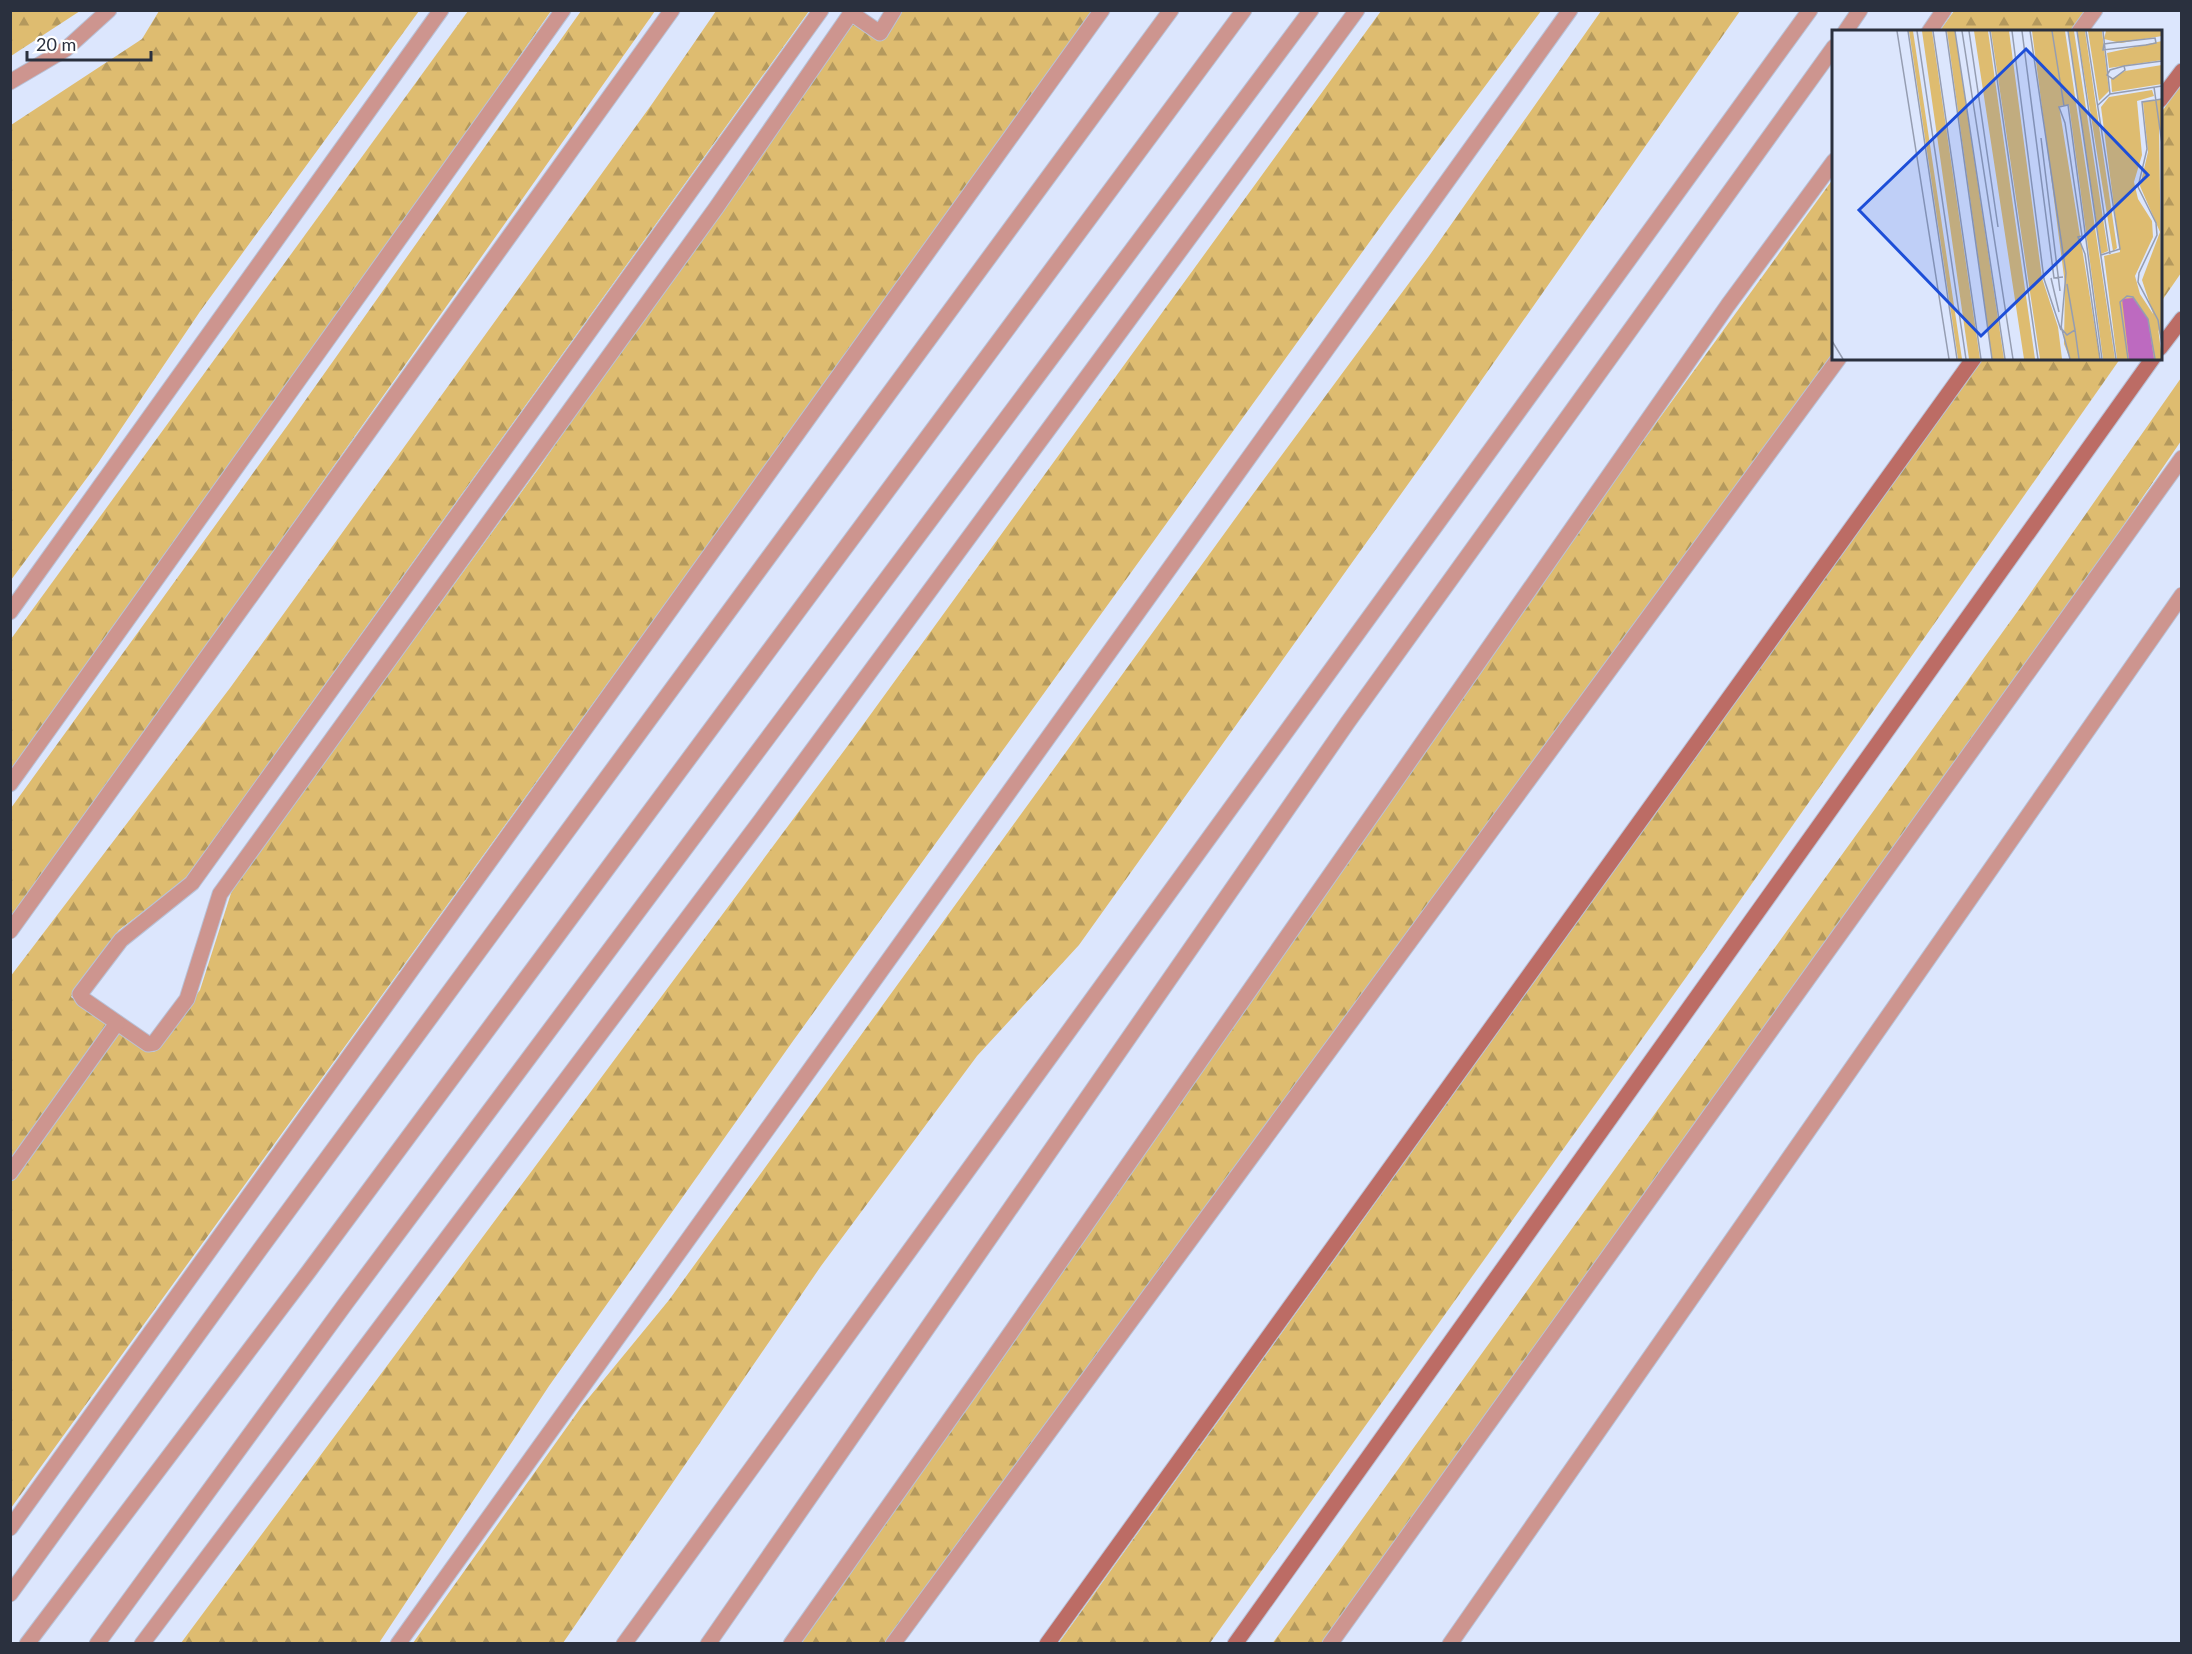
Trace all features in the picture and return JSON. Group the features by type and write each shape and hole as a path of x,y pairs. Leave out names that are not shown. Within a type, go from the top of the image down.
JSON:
{"street":[{"path":"10,82 66,50 109,10"},
{"path":"10,612 441,10"},
{"path":"10,784 563,10"},
{"path":"10,931 672,10"},
{"path":"821,10 192,883 121,940 80,994 82,999 148,1044 154,1044 189,994 218,897 716,208 851,13 880,33 894,10"},
{"path":"10,1528 1102,10"},
{"path":"10,1594 1171,10"},
{"path":"27,1644 309,1271 1244,10"},
{"path":"96,1644 346,1303 1311,10"},
{"path":"142,1644 761,820 1357,10"},
{"path":"398,1644 1570,10"},
{"path":"624,1644 1810,10"},
{"path":"1846,30 1860,10"},
{"path":"1930,30 1944,10"},
{"path":"2080,30 2095,10"},
{"path":"708,1644 1341,732 1832,48"},
{"path":"2162,97 2181,71"},
{"path":"790,1644 984,1371 1728,306 1832,163"},
{"path":"2162,345 2181,319"},
{"path":"893,1644 1838,360"},
{"path":"1047,1644 1973,360"},
{"path":"1235,1644 2152,360"},
{"path":"1330,1644 2181,458"},
{"path":"1450,1644 2181,595"},
{"path":"10,1173 117,1023"}],"green space":[{"path":"11,10 80,10 80,11 11,56"},
{"path":"159,11 419,11 201,310 98,463 11,580 11,125 142,39"},
{"path":"468,11 551,11 11,778 11,639"},
{"path":"581,11 655,11 11,923 11,808 290,422"},
{"path":"716,11 809,11 188,878 119,930 71,997 154,1052 200,990 233,887 539,468 851,15 880,35 895,11 1094,11 11,1508 10,977 230,688 652,104"},
{"path":"1381,11 1541,11 1389,215 793,1041 549,1386 379,1643 181,1643 852,740"},
{"path":"1601,11 1740,11 1441,438 1079,945 977,1056 821,1266 563,1643 413,1643 582,1406 669,1300 1253,494 1429,256"},
{"path":"1954,11 2090,11 2075,30 1940,30"},
{"path":"2181,84 2181,273 2162,301 2162,112"},
{"path":"1832,180 1833,360 886,1643 798,1644 1593,510"},
{"path":"1981,360 2119,360 1687,976 1210,1643 1058,1644"},
{"path":"2181,378 2181,441 2076,595 1325,1643 1272,1644 2020,608"}]}
